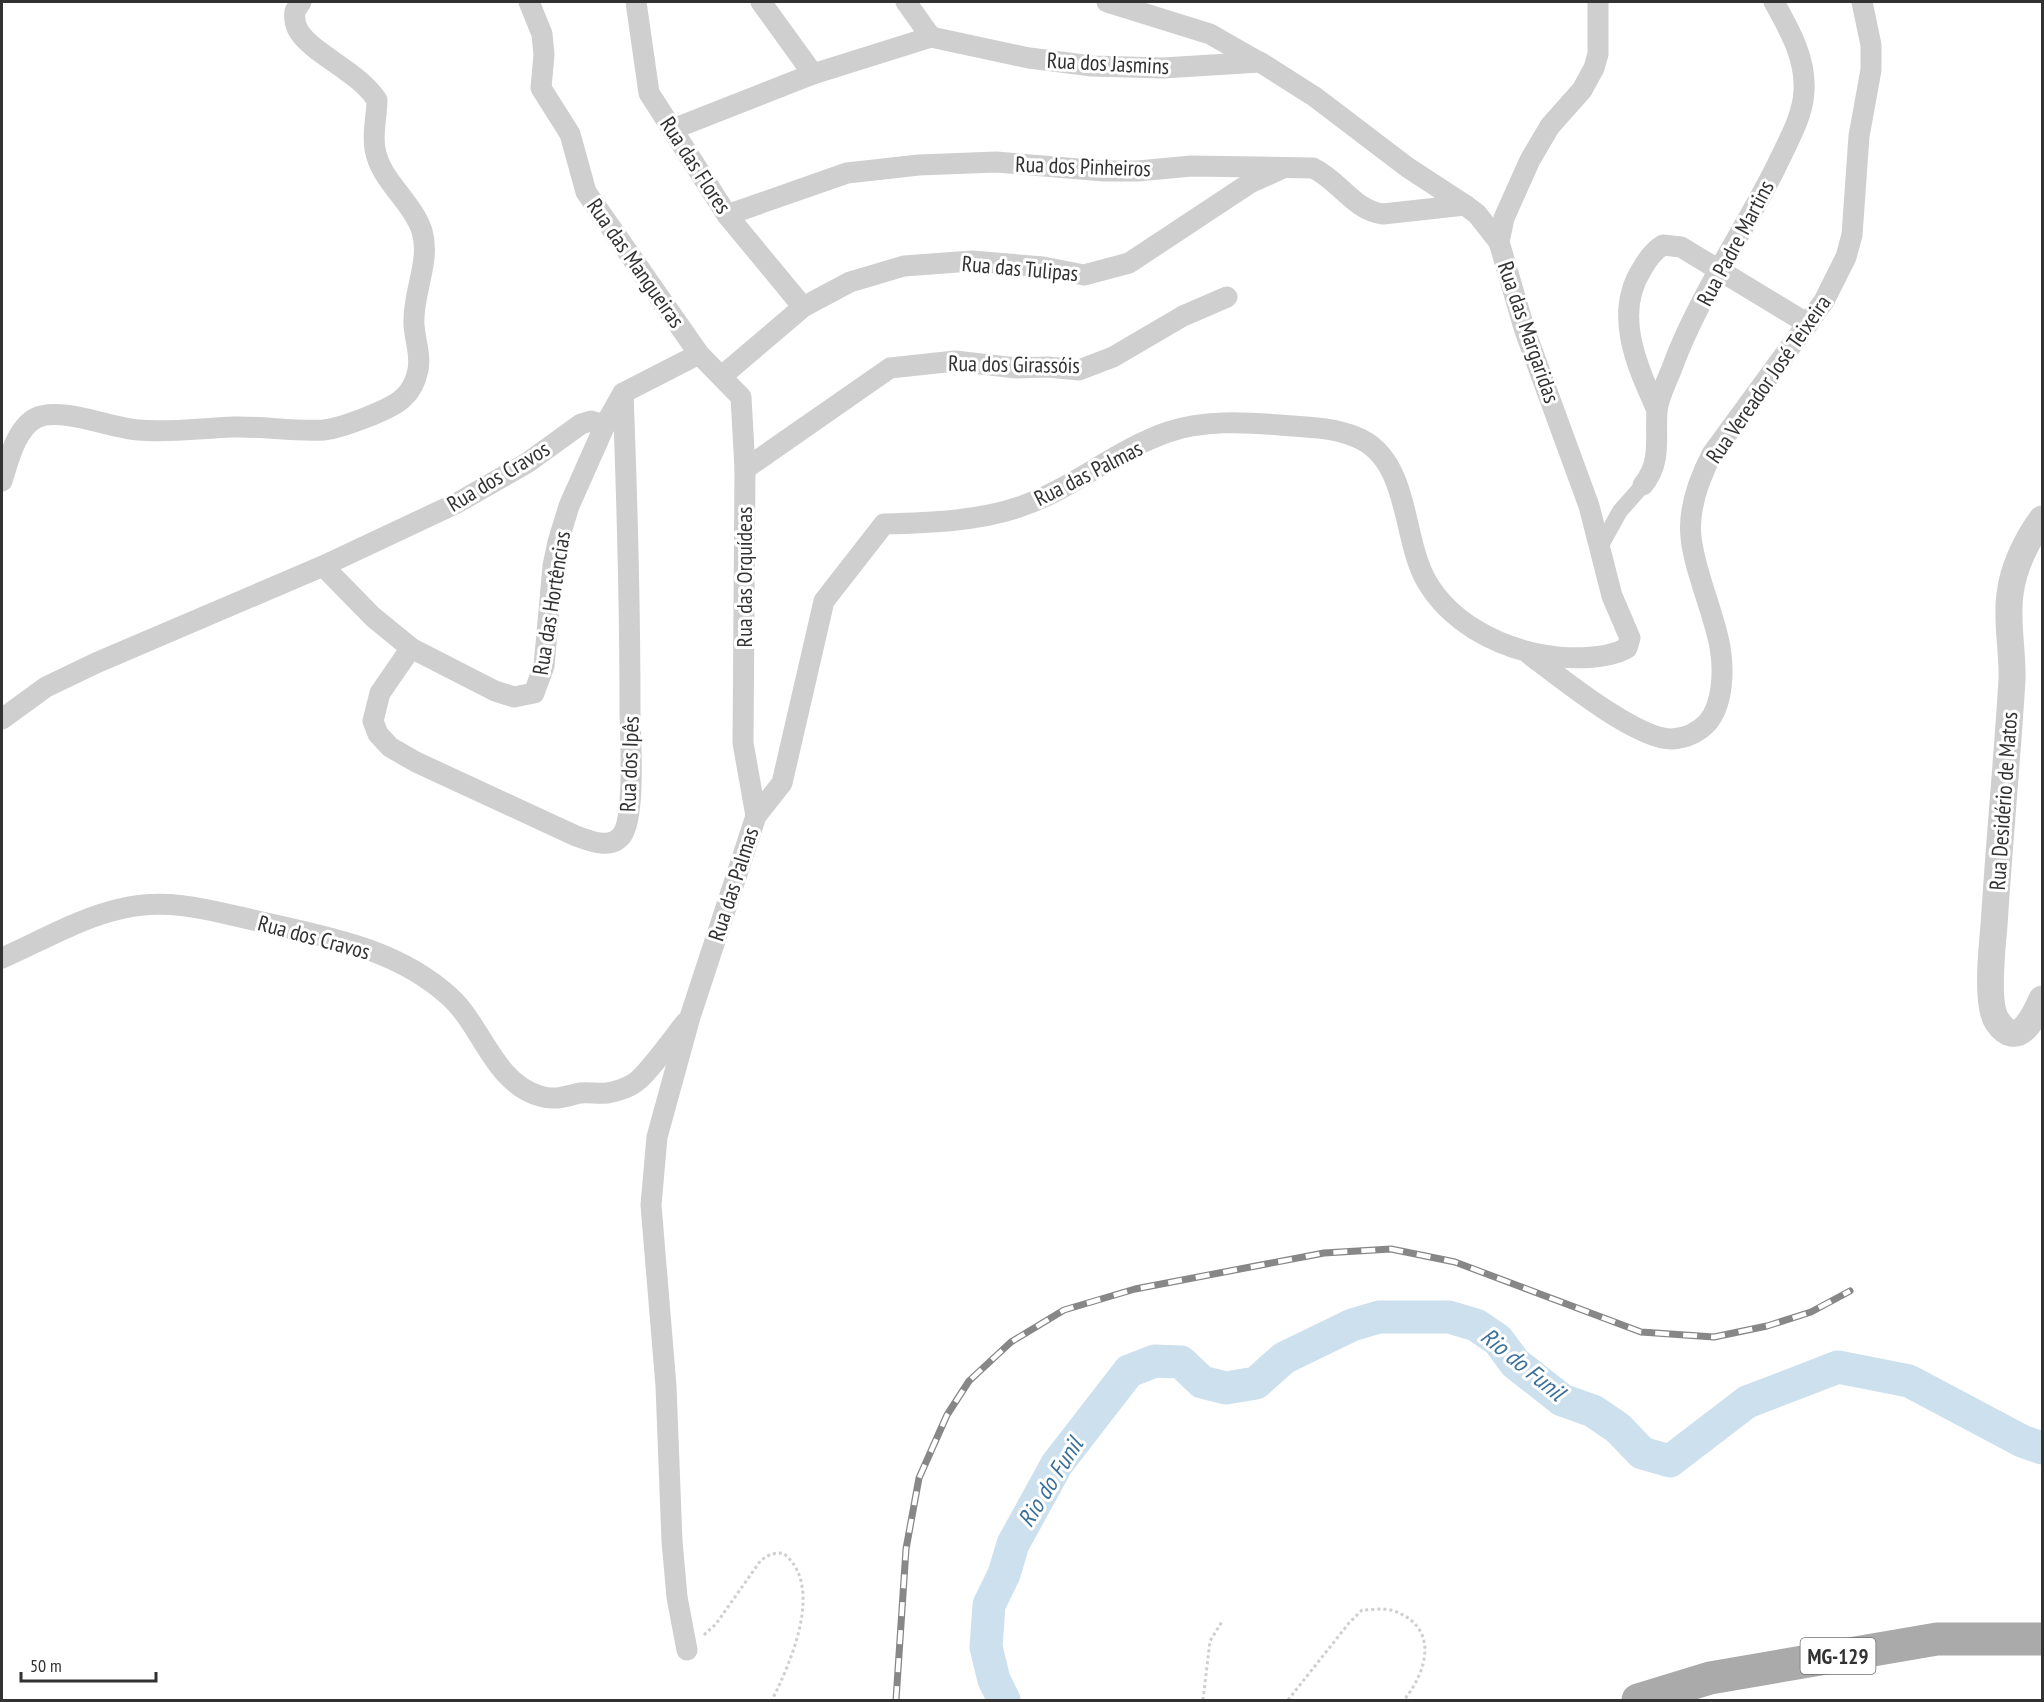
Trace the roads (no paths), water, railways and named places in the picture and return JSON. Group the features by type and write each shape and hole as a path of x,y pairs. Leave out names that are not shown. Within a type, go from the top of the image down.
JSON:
{"main road":[{"name":"MG-129","path":"1638,1701 1710,1678 1937,1639 2043,1639"}],"street":[{"path":"2,481 11,453 23,431 33,419 46,415 63,415 138,430 246,427 306,431 342,425 393,405 404,398 414,384 419,357 414,324 425,246 414,213 380,166 375,149 377,100 357,76 305,38 298,29 295,11 301,2"},
{"name":"Rua das Mangueiras","path":"529,2 542,34 544,55 541,88 570,134 586,192 699,354"},
{"name":"Rua das Flores","path":"636,2 649,93 727,215 803,307"},
{"path":"760,2 813,74"},
{"path":"906,2 931,37"},
{"path":"1107,2 1210,34 1260,62 1315,97 1407,167 1477,214 1499,242"},
{"name":"Rua das Margaridas","path":"1598,2 1598,54 1594,68 1582,90 1550,126 1530,160 1507,209 1499,242 1525,331 1576,465 1612,596 1628,632 1630,643"},
{"name":"Rua Padre Martins","path":"1643,485 1654,470 1657,410 1673,364 1788,141 1800,113 1804,91 1798,49 1774,2"},
{"name":"Rua Vereador José Teixeira","path":"1526,652 1587,697 1654,735 1671,739 1688,736 1707,723 1718,700 1722,666 1720,648 1691,538 1693,507 1701,477 1712,454 1808,324 1837,280 1852,235 1859,136 1871,63 1869,33 1862,2"},
{"name":"Rua dos Jasmins","path":"673,129 813,74 931,37 1029,58 1092,66 1163,68 1260,62"},
{"name":"Rua dos Pinheiros","path":"727,215 847,173 919,165 996,162 1116,171 1191,166 1313,168 1325,174 1360,206 1373,213 1383,214 1465,205"},
{"name":"Rua das Tulipas","path":"722,376 803,307 850,282 904,266 972,261 1043,267 1084,275 1129,263 1250,183 1287,166"},
{"path":"1657,410 1638,365 1629,327 1628,304 1633,282 1652,254 1663,245 1682,247 1808,324"},
{"name":"Rua dos Girassóis","path":"745,469 890,368 955,361 1016,368 1048,367 1078,370 1113,357 1183,316 1227,297"},
{"path":"622,393 699,354"},
{"name":"Rua das Orquídeas","path":"699,354 741,397 745,469 743,743 756,816"},
{"name":"Rua das Hortências","path":"323,566 373,617 411,648 495,691 514,697 534,693 544,666 553,566 558,542 569,506 605,425 622,393"},
{"name":"Rua dos Ipês","path":"411,648 380,693 375,707 373,722 375,728 390,747 416,762 576,836 596,843 611,843 621,837 626,828 629,812 631,750 628,542 622,393"},
{"name":"Rua dos Cravos","path":"2,719 46,687 96,663 409,527 496,482 581,424 591,421 605,425"},
{"name":"Rua das Palmas","path":"687,1650 677,1597 672,1541 666,1386 651,1205 657,1137 690,1017 756,816 782,783 824,601 884,524 932,523 1019,507 1046,497 1128,451 1168,432 1208,424 1266,424 1336,430 1370,443 1382,456 1393,475 1417,560 1439,600 1465,624 1526,652 1568,657 1620,652 1630,643"},
{"path":"1599,549 1620,512 1643,485"},
{"name":"Rua Desidério de Matos","path":"2043,519 2018,564 2010,592 2008,619 2012,669 1995,897 1992,1009 1996,1020 2015,1033 2023,1031 2031,1022 2043,999"},
{"name":"Rua dos Cravos","path":"2,958 86,920 123,908 157,903 184,904 338,939 415,971 443,991 456,1003 508,1075 523,1088 550,1099 581,1093 607,1093 634,1084 690,1017"}],"waterway":[{"name":"Rio do Funil","path":"1004,1700 994,1680 986,1647 989,1605 1004,1574 1013,1544 1057,1464 1129,1371 1155,1361 1181,1362 1202,1382 1226,1388 1256,1383 1284,1358 1352,1325 1379,1317 1449,1317 1476,1325 1498,1340 1515,1363 1562,1400 1593,1411 1618,1428 1642,1453 1670,1461 1747,1402 1838,1367 1909,1381 2022,1441 2042,1448"}],"railway":[{"path":"896,1700 906,1549 919,1478 947,1415 969,1381 1011,1342 1064,1310 1135,1289 1324,1253 1391,1249 1455,1262 1641,1332 1714,1337 1767,1326 1811,1312 1850,1291"}]}
